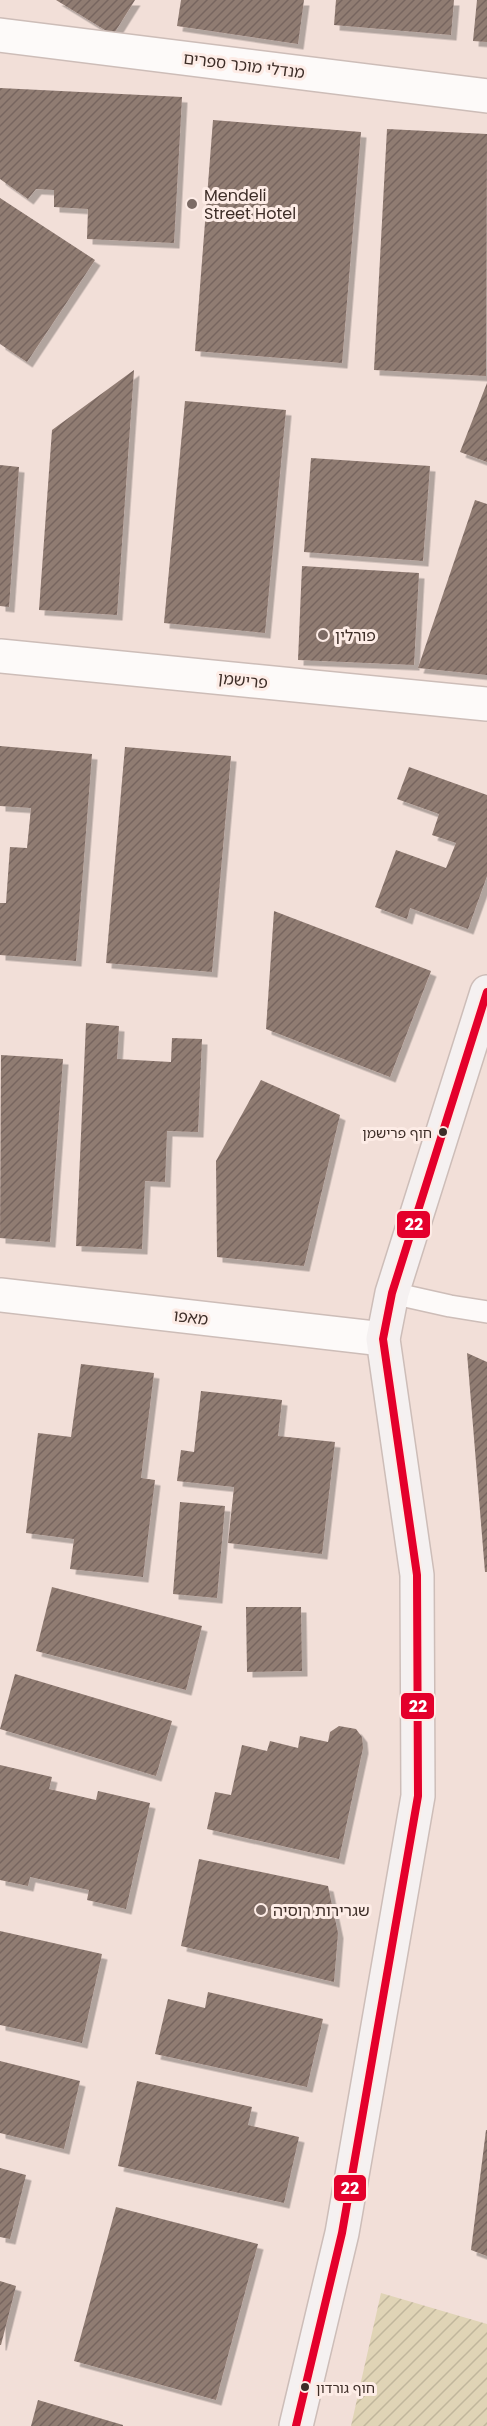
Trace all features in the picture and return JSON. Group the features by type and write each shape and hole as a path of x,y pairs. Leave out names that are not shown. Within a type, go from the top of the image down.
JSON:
{"main road":[{"path":"296,2425 342,2233 418,1796 417,1575 383,1339 392,1293 487,992"}],"street":[{"name":"מנדלי מוכר ספרים","path":"0,34 487,96"},
{"name":"פרישמן","path":"0,656 487,704"},
{"name":"מאפו","path":"0,1295 383,1339"}],"lane":[{"path":"392,1293 487,1312"}],"shaded area":[{"path":"381,2293 487,2324 487,2426 351,2426"}],"building":[{"path":"56,0 135,0 113,35"},
{"path":"181,0 304,0 298,44 177,26"},
{"path":"336,0 454,0 451,35 334,25"},
{"path":"477,0 487,0 487,42 473,41"},
{"path":"0,88 182,97 174,243 87,239 88,209 54,207 54,190 36,189 28,199 0,179"},
{"path":"213,120 361,132 342,363 195,351"},
{"path":"387,129 487,134 486,376 374,370"},
{"path":"0,198 95,260 27,362 0,344"},
{"path":"134,370 117,615 39,610 52,430"},
{"path":"487,383 487,462 460,452"},
{"path":"185,401 286,410 265,633 164,623"},
{"path":"311,458 430,466 423,561 304,552"},
{"path":"0,465 19,467 9,607 0,606"},
{"path":"475,500 487,504 487,675 418,668"},
{"path":"302,566 419,573 414,665 298,660"},
{"path":"0,746 92,754 76,961 0,955 0,903 6,903 10,847 27,848 31,808 0,806"},
{"path":"125,747 231,756 212,972 106,963"},
{"path":"409,767 487,795 487,876 468,929 410,908 407,919 375,907 396,850 446,868 456,843 432,835 439,814 397,799"},
{"path":"274,911 431,971 390,1077 266,1029"},
{"path":"86,1023 119,1026 117,1059 171,1062 172,1038 202,1039 198,1132 167,1131 165,1182 145,1181 142,1249 76,1246"},
{"path":"1,1055 63,1059 50,1242 0,1238"},
{"path":"261,1080 340,1115 304,1266 217,1257 216,1161"},
{"path":"467,1353 487,1362 487,1572 485,1572"},
{"path":"81,1364 154,1373 141,1478 155,1480 143,1577 70,1569 74,1539 26,1533 38,1433 71,1437"},
{"path":"201,1391 282,1400 278,1436 335,1442 322,1554 228,1543 234,1487 177,1481 181,1450 194,1452"},
{"path":"180,1502 225,1506 217,1598 173,1594"},
{"path":"52,1587 202,1626 186,1690 36,1651"},
{"path":"246,1607 301,1607 302,1671 247,1672"},
{"path":"15,1674 172,1721 156,1776 0,1729"},
{"path":"339,1726 356,1729 362,1737 363,1748 339,1859 207,1829 215,1792 231,1795 242,1745 267,1751 270,1741 298,1748 300,1736 328,1742 330,1732"},
{"path":"0,1765 52,1777 49,1789 96,1800 98,1791 150,1803 126,1909 87,1900 89,1890 30,1877 28,1886 0,1880"},
{"name":"שגרירות רוסיה","path":"199,1859 328,1886 338,1933 334,1982 181,1946"},
{"path":"0,1931 102,1954 82,2043 0,2025"},
{"path":"208,1992 323,2019 307,2087 155,2054 168,1999 205,2008"},
{"path":"0,2061 80,2081 64,2149 0,2133"},
{"path":"137,2081 252,2107 248,2125 299,2137 284,2203 118,2166"},
{"path":"487,2130 487,2256 471,2250"},
{"path":"0,2168 26,2175 10,2239 0,2237"},
{"path":"116,2207 258,2244 216,2400 74,2361"},
{"path":"0,2281 16,2286 1,2345 0,2345"},
{"path":"38,2400 123,2425 123,2426 31,2426"}],"transit line":[{"name":"22","path":"296,2426 342,2233 418,1796 417,1575 383,1339 392,1293 487,992"}],"place":[{"name":"Mendeli Street Hotel","path":"192,204"},
{"name":"פורלין","path":"323,635"},
{"name":"חוף פרישמן","path":"443,1132"},
{"name":"שגרירות רוסיה","path":"261,1910"},
{"name":"חוף גורדון","path":"305,2387"}]}
